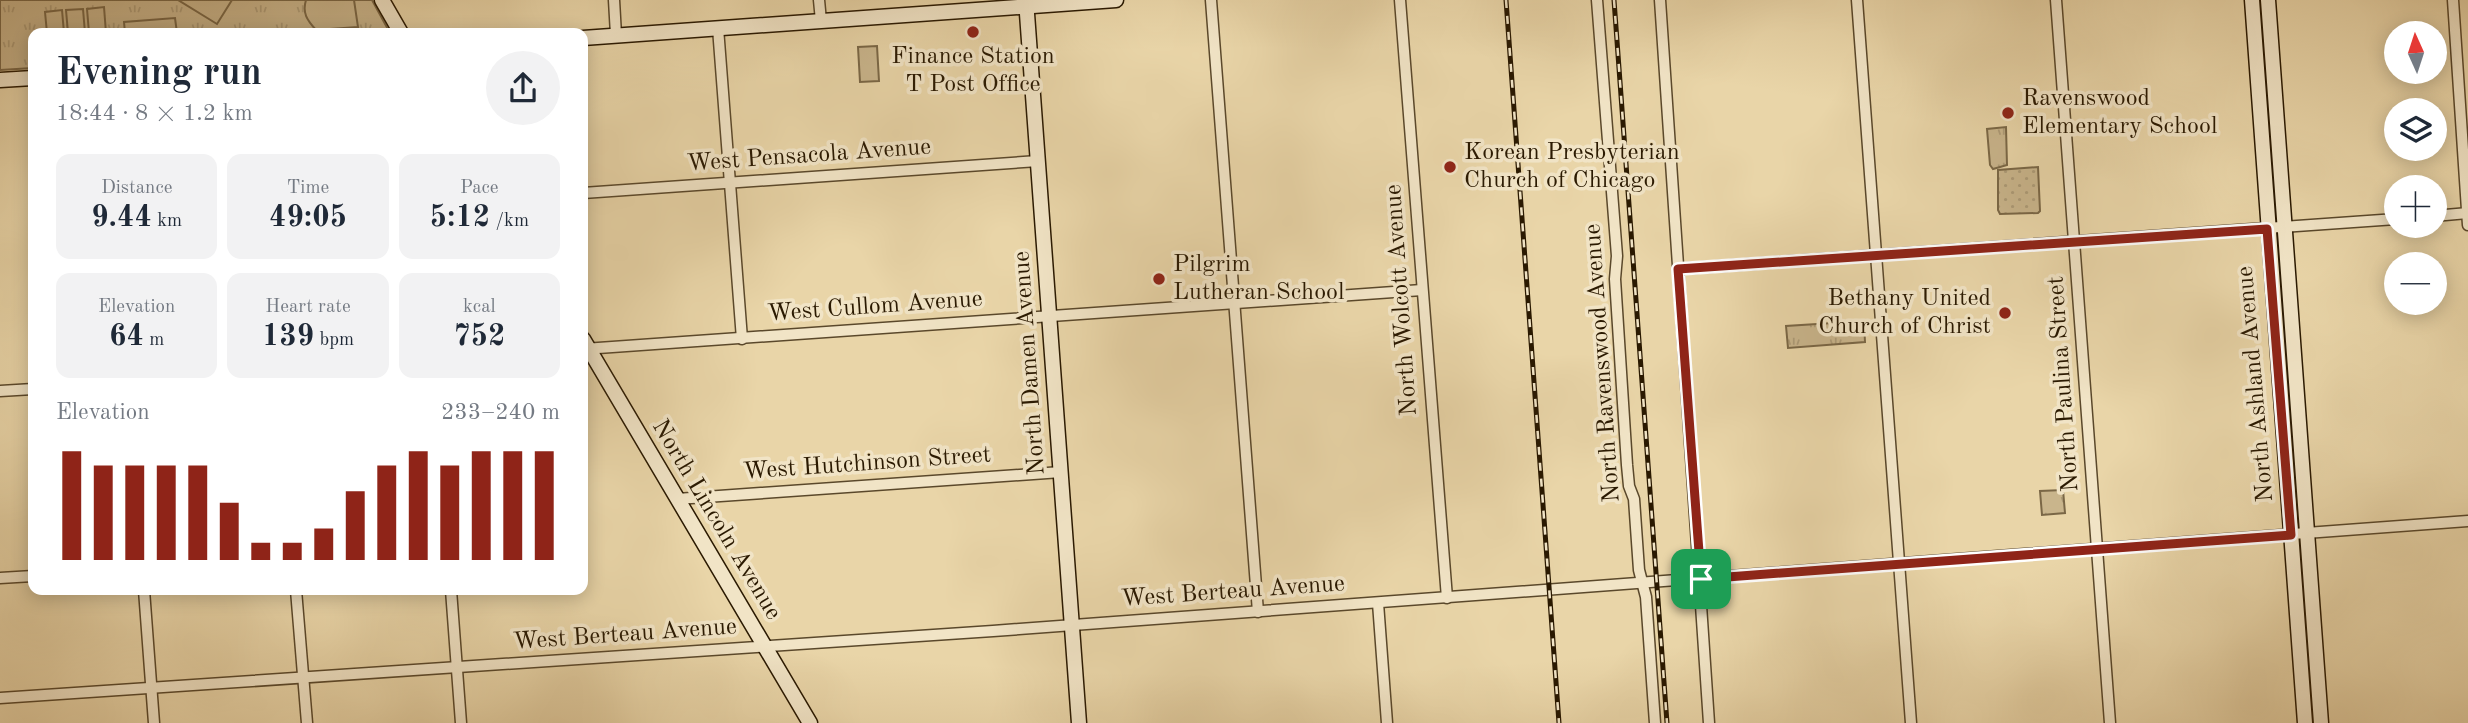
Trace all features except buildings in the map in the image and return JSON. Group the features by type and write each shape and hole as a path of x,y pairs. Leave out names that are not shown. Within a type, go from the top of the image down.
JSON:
{"main road":[{"path":"382,0 398,28"},
{"path":"588,38 1026,3 1116,0"},
{"name":"North Ashland Avenue","path":"2252,0 2305,723"},
{"name":"North Ashland Avenue","path":"2267,0 2321,723"},
{"name":"North Damen Avenue","path":"1026,3 1079,723"},
{"path":"0,80 28,78"},
{"name":"North Lincoln Avenue","path":"588,351 810,723"}],"street":[{"path":"614,0 616,35"},
{"path":"819,0 821,21"},
{"path":"1211,0 1258,612"},
{"name":"North Wolcott Avenue","path":"1400,0 1447,598"},
{"name":"North Ravenswood Avenue","path":"1597,0 1617,256 1615,279 1627,465 1629,486 1634,499 1639,569 1646,597 1655,723"},
{"path":"1660,0 1709,723"},
{"path":"1857,0 1911,723"},
{"name":"North Paulina Street","path":"2056,0 2110,723"},
{"path":"2453,0 2462,60 2468,225"},
{"path":"718,28 742,339"},
{"name":"West Pensacola Avenue","path":"588,193 1038,161"},
{"path":"2447,215 2468,213"},
{"path":"1678,269 2384,220"},
{"name":"West Cullom Avenue","path":"588,346 742,339 1423,290"},
{"path":"0,391 28,388"},
{"name":"West Hutchinson Street","path":"677,499 1061,472"},
{"name":"West Berteau Avenue","path":"0,698 1258,612 2468,522"},
{"path":"0,578 28,576"},
{"path":"144,595 154,723"},
{"path":"296,595 307,723"},
{"path":"451,595 461,723"},
{"path":"1378,603 1387,723"}],"green space":[{"path":"0,0 372,0 387,28 28,28 28,68 0,70"},
{"path":"178,0 232,0 217,24"},
{"path":"306,0 354,0 358,27 314,28 306,16"},
{"path":"104,7 106,28 89,28 87,9"},
{"path":"83,9 85,28 68,28 66,10"},
{"path":"62,10 64,28 47,28 45,12"},
{"path":"175,18 176,28 125,28 124,22"},
{"path":"877,46 879,81 860,82 858,47"},
{"path":"2006,127 2007,165 1993,169 1990,165 1987,129"},
{"path":"2038,167 2040,211 2000,214 1998,170"},
{"path":"1864,321 1865,342 1788,348 1786,326"},
{"path":"2063,490 2065,513 2042,515 2040,491"}],"railway":[{"path":"1506,0 1559,723"},
{"path":"1614,0 1667,723"}],"place":[{"name":"Finance Station T Post Office","path":"973,32"},
{"name":"Ravenswood Elementary School","path":"2008,113"},
{"name":"Korean Presbyterian Church of Chicago","path":"1450,167"},
{"name":"Pilgrim Lutheran School","path":"1159,279"},
{"name":"Bethany United Church of Christ","path":"2005,313"}],"route":[{"path":"2267,229 2291,535 1701,579 1678,269 2267,229"}]}
